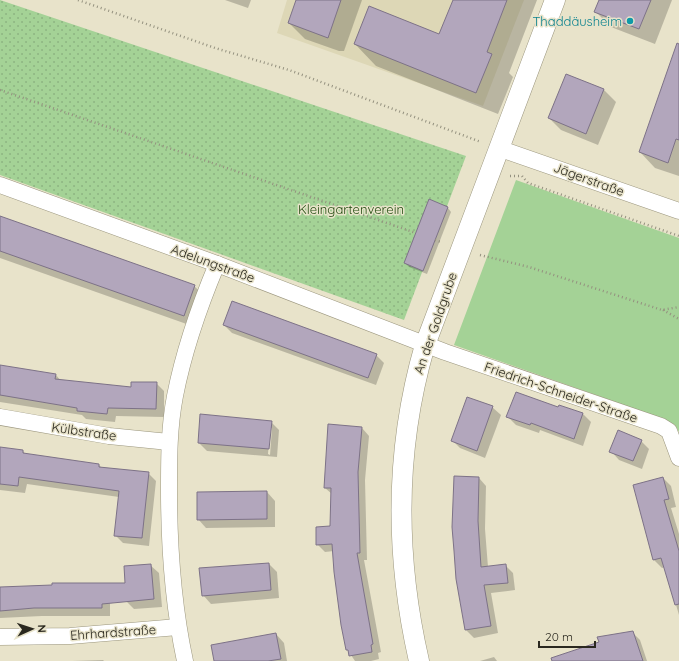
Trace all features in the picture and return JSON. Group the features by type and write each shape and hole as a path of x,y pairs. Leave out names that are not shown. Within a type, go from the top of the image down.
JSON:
{"street":[{"name":"An der Goldgrube","path":"419,661 411,626 405,586 401,517 403,462 407,420 415,379 490,145 554,0"},
{"name":"Jägerstraße","path":"490,145 679,211"},
{"name":"Adelungstraße","path":"0,185 217,264 425,345"},
{"path":"185,661 178,627 169,538 169,442 175,397 185,353 198,311 217,264"},
{"name":"Friedrich-Schneider-Straße","path":"425,345 661,426 669,431 679,458"},
{"name":"Külbstraße","path":"0,417 101,434 169,442"},
{"name":"Ehrhardstraße","path":"0,637 70,636 178,627"}],"path":[{"path":"78,0 214,48 289,70 490,145"},
{"path":"0,90 416,233"},
{"path":"509,176 522,176 528,183 679,236"},
{"path":"435,240 441,242"},
{"path":"480,255 529,267 662,310 679,319"},
{"path":"662,310 679,307"}],"shaded area":[{"path":"287,0 524,0 483,106 277,33"}],"green space":[{"name":"Kleingartenverein","path":"0,0 466,156 404,320 0,175"},
{"path":"516,180 679,238 679,432 675,425 661,418 454,345"}],"building":[{"path":"296,0 341,0 328,38 288,23"},
{"path":"453,0 507,0 487,52 492,54 476,93 354,44 369,6 439,34"},
{"name":"Thaddäusheim","path":"599,0 651,0 639,29 594,12"},
{"path":"677,43 679,44 679,140 676,139 668,163 639,152"},
{"path":"566,74 604,89 586,134 548,118"},
{"path":"429,199 448,207 423,271 404,263"},
{"path":"0,216 195,285 184,316 0,251"},
{"path":"232,301 377,354 368,378 223,325"},
{"path":"0,365 56,374 55,379 131,387 131,382 157,382 156,409 108,408 107,414 77,411 77,408 0,395"},
{"path":"516,392 558,407 559,405 583,413 574,439 531,423 530,425 506,417"},
{"path":"467,397 493,406 477,451 451,441"},
{"path":"200,414 272,421 269,449 198,443"},
{"path":"328,424 362,427 358,472 360,553 357,553 373,644 371,645 372,652 349,656 348,650 346,650 341,625 332,544 316,545 316,527 330,526 331,488 324,488"},
{"path":"618,430 642,440 633,461 609,452"},
{"path":"0,447 23,450 23,453 99,464 99,467 149,472 142,538 114,536 119,491 19,477 18,486 0,484"},
{"path":"454,476 479,477 478,521 481,567 506,564 508,583 484,585 491,626 465,630 456,579 452,527"},
{"path":"663,477 669,499 664,500 679,551 679,604 675,605 661,558 653,560 633,485"},
{"path":"267,491 267,519 197,520 197,492"},
{"path":"269,563 271,590 202,596 199,568"},
{"path":"151,564 154,599 102,604 102,608 34,608 0,611 0,587 52,585 52,583 125,583 124,566"},
{"path":"633,631 643,661 552,661 551,658 599,642 597,637"},
{"path":"276,633 281,659 268,661 214,661 211,645"}],"place":[{"name":"Thaddäusheim","path":"630,21"}]}
